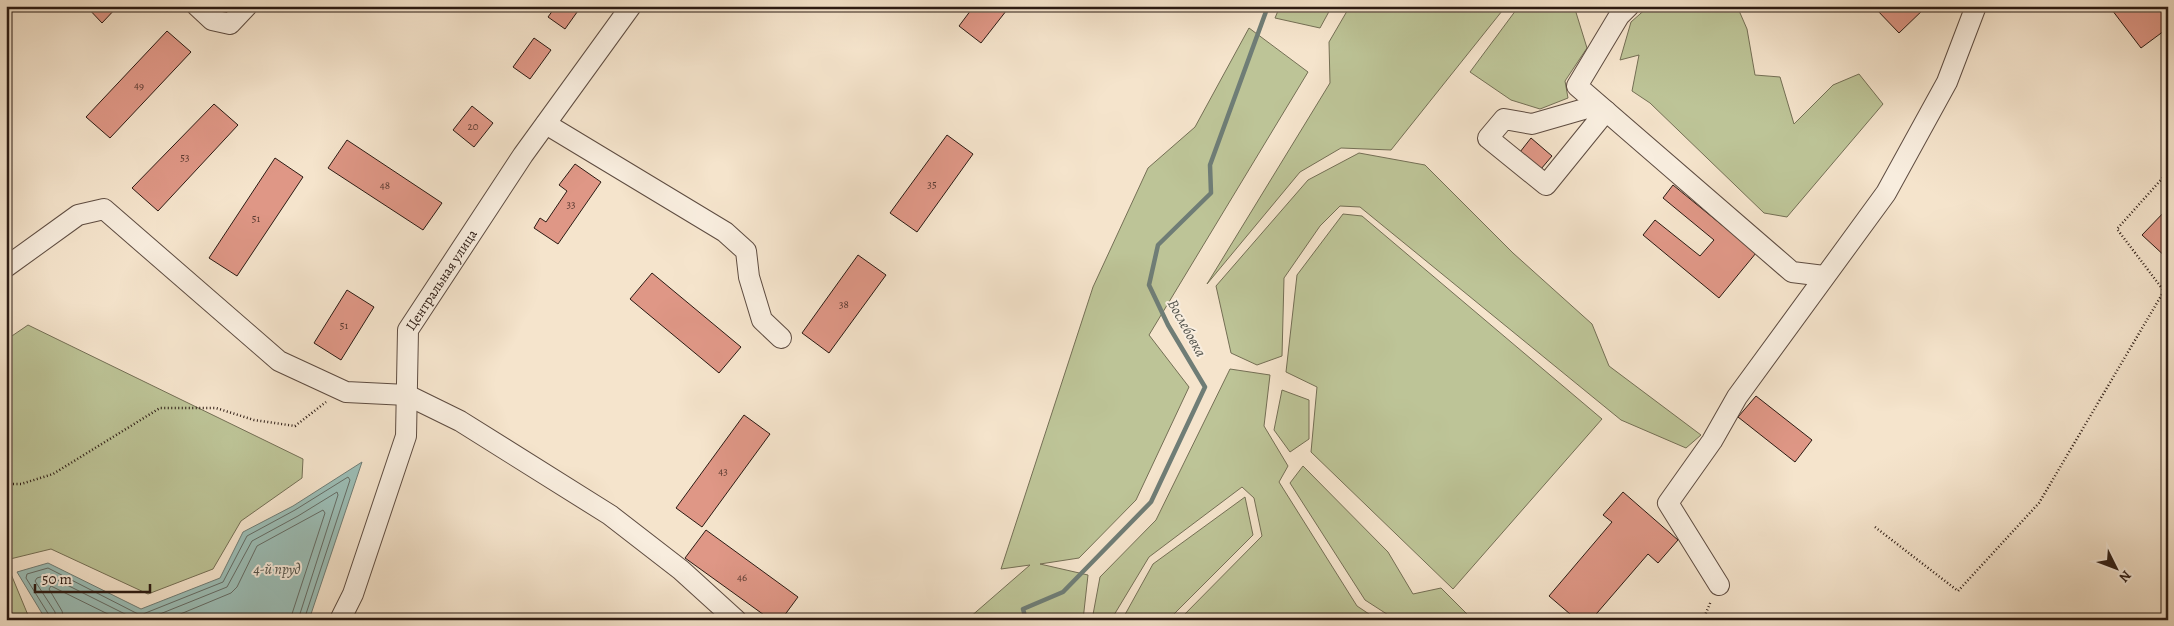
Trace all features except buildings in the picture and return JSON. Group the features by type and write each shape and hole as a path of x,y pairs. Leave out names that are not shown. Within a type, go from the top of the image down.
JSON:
{"street":[{"path":"197,6 212,20 230,24 247,6"},
{"name":"Центральная улица","path":"340,620 354,594 406,436 408,330 546,124 632,6"},
{"path":"1629,6 1619,16 1577,86 1792,272 1824,276"},
{"path":"1719,585 1668,503 1712,441 1737,397 1886,193 1947,82 1976,6"},
{"path":"1602,108 1546,184 1488,138 1504,118 1532,124 1602,108"},
{"path":"546,124 725,232 746,251 749,277 762,320 782,338"},
{"path":"6,267 78,215 104,209 279,361 346,392 407,394 460,421 610,515 681,570 736,620"}],"path":[{"path":"1875,527 1958,591 2039,503 2164,291 2117,229 2168,172"},
{"path":"6,484 21,484 53,474 160,408 216,408 254,420 295,426 330,398 346,392"},
{"path":"1703,620 1719,585"}],"green space":[{"path":"1280,6 1332,6 1320,28 1275,18"},
{"path":"1350,6 1506,6 1391,150 1341,148 1300,172 1207,284 1330,83 1329,42"},
{"path":"1519,6 1574,6 1587,48 1565,81 1568,98 1540,109 1511,100 1470,72"},
{"path":"1649,6 1737,6 1747,29 1755,75 1780,77 1794,124 1833,85 1859,74 1883,104 1787,217 1764,213 1650,103 1632,91 1639,55 1620,60 1631,22"},
{"path":"1249,28 1308,72 1149,335 1189,387 1136,500 1079,558 1040,564 1088,575 1083,620 970,620 969,618 1030,565 1001,569 1093,287 1148,168 1195,127"},
{"path":"1359,153 1425,165 1513,253 1592,324 1609,366 1701,435 1686,448 1621,420 1360,207 1340,206 1320,226 1284,278 1282,356 1257,365 1231,353 1216,286 1308,180"},
{"path":"1343,214 1362,216 1602,419 1453,589 1311,452 1317,387 1286,372 1297,275"},
{"path":"28,325 303,459 302,478 241,521 213,569 148,594 51,549 6,560 6,340"},
{"path":"1230,369 1270,375 1264,426 1288,466 1279,482 1357,606 1378,620 1179,620 1262,536 1254,498 1242,487 1149,557 1111,620 1092,620 1100,577 1156,520"},
{"path":"1282,390 1309,400 1309,439 1290,452 1274,430"},
{"path":"1303,466 1388,552 1413,594 1441,588 1473,620 1396,620 1365,600 1290,483"},
{"path":"1245,497 1253,535 1168,620 1122,620 1153,564"},
{"path":"6,562 30,620 6,620"}],"water":[{"name":"4-й пруд","path":"362,462 309,620 46,620 17,572 48,563 141,609 220,578 243,532 293,506"}],"waterway":[{"name":"Вослебовка","path":"1026,620 1023,609 1063,592 1151,502 1205,387 1168,325 1149,285 1158,245 1211,193 1210,165 1268,6"}]}
